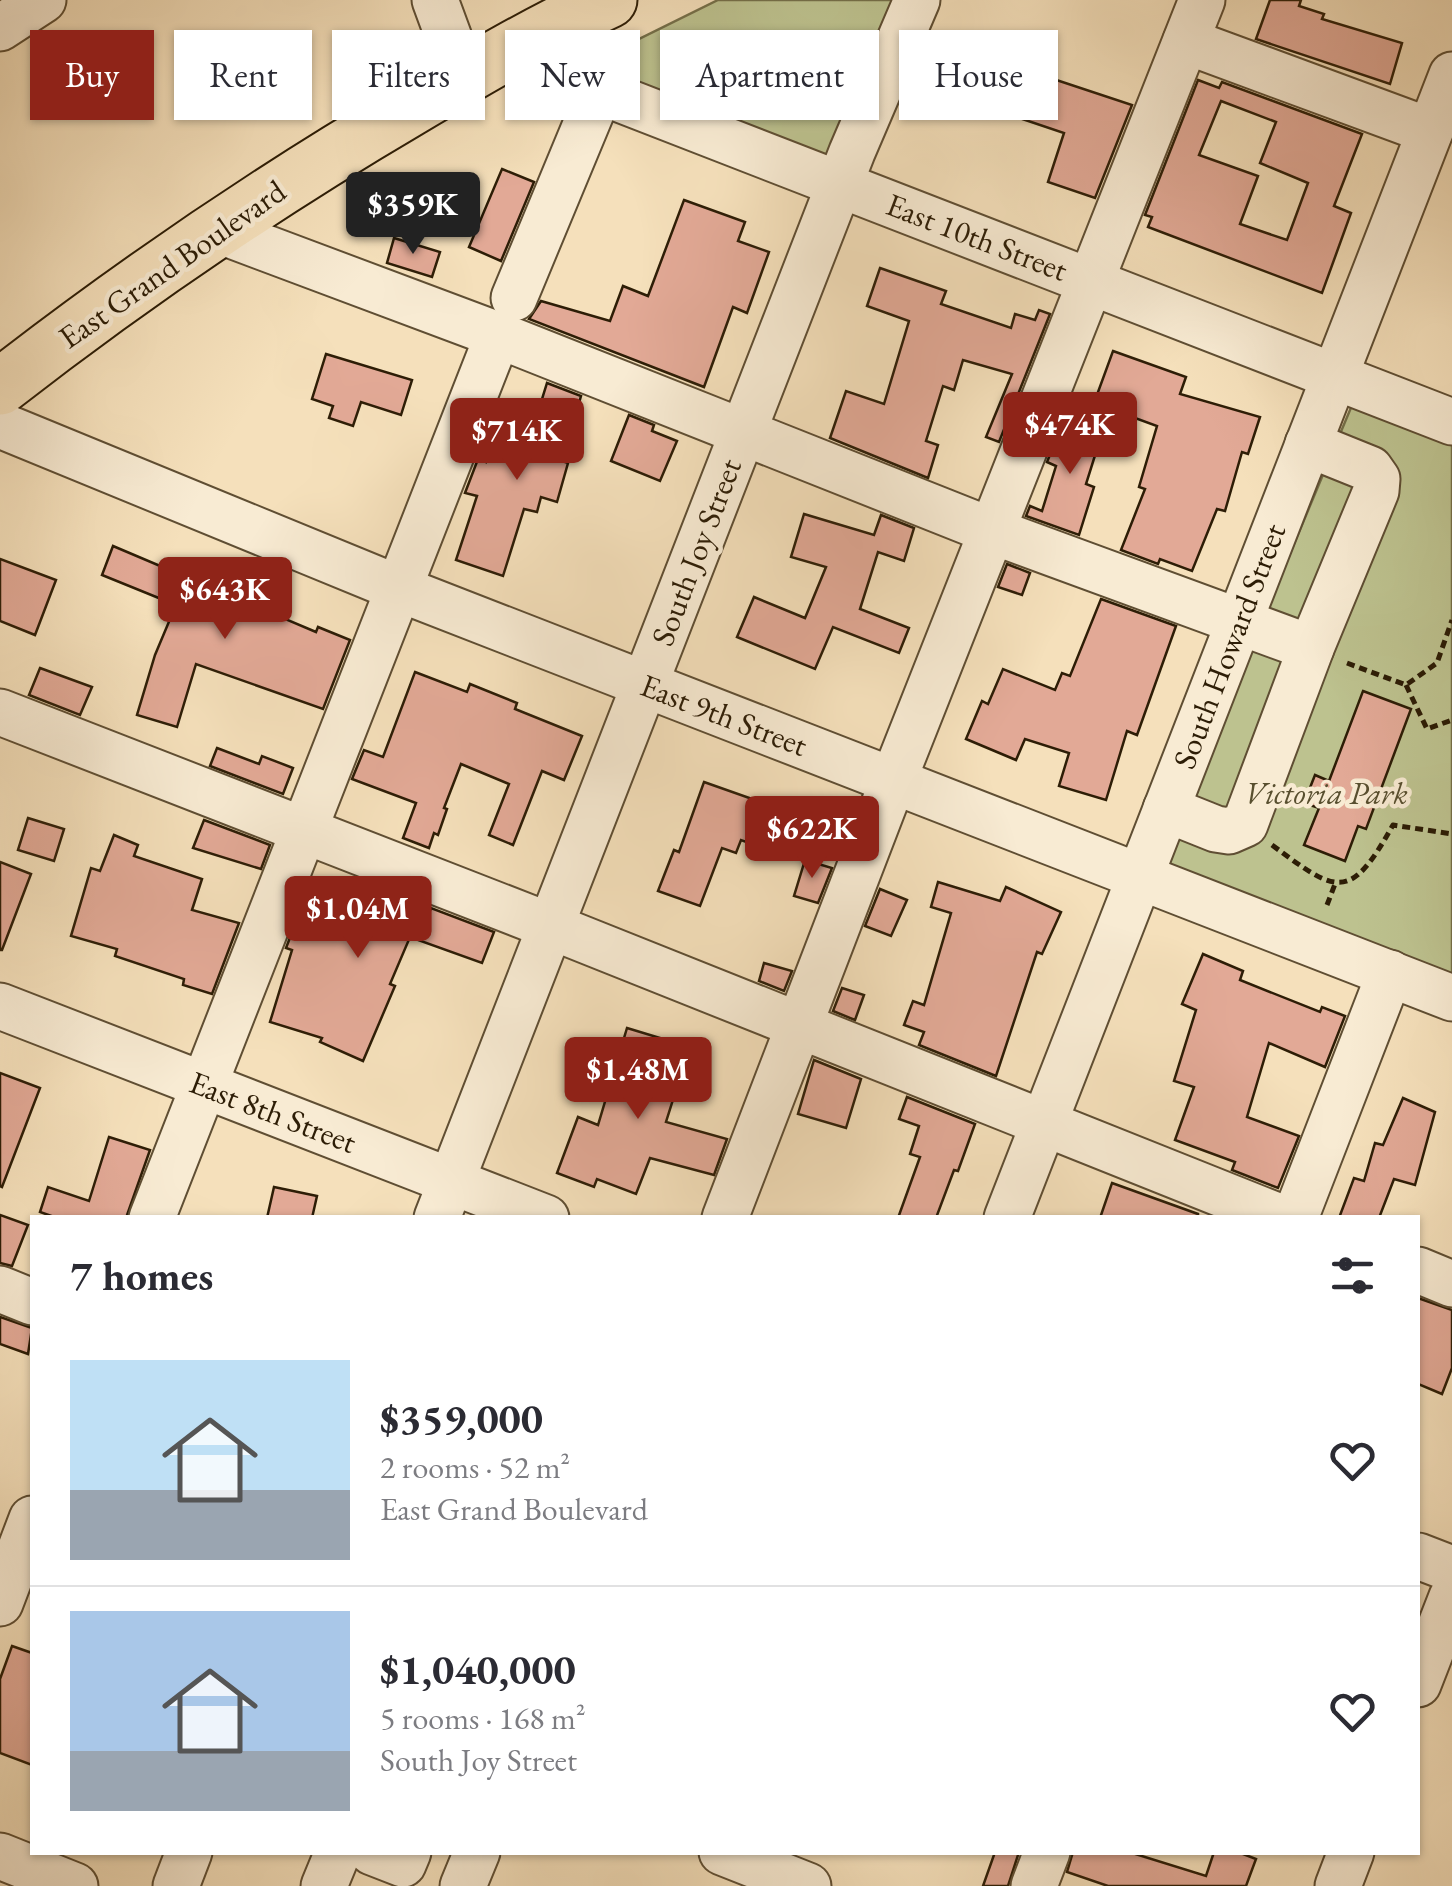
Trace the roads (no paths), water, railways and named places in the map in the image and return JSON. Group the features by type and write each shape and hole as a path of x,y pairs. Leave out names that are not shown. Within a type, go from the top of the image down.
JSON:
{"main road":[{"name":"East Grand Boulevard","path":"485,63 609,0"},
{"name":"East Grand Boulevard","path":"0,387 215,229 389,120"}],"street":[{"path":"0,28 43,0"},
{"path":"435,0 457,30"},
{"name":"South Joy Street","path":"444,1199 839,184 917,0"},
{"path":"726,1215 893,780 1202,0"},
{"path":"1186,41 1430,131"},
{"name":"South Howard Street","path":"1008,1215 1452,75"},
{"name":"East 10th Street","path":"640,107 1452,422"},
{"path":"153,1215 506,317 588,120"},
{"path":"215,229 506,317 743,432 992,531 1312,648"},
{"name":"East 9th Street","path":"0,424 400,589 1452,998"},
{"path":"1166,809 1216,829 1229,831 1245,824 1376,491 1377,479 1370,468 1308,444"},
{"path":"0,712 1274,1215"},
{"path":"1296,1215 1390,974"},
{"name":"East 8th Street","path":"0,1006 204,1085 444,1199 530,1215"},
{"path":"1420,1271 1452,1284"},
{"path":"0,1289 30,1301"},
{"path":"11,1584 30,1525"},
{"path":"1420,1557 1452,1569"},
{"path":"1420,1679 1452,1597"},
{"path":"176,1886 189,1855"},
{"path":"324,1886 337,1855"},
{"path":"380,1855 403,1864 407,1855"},
{"path":"464,1886 476,1855"},
{"path":"1034,1886 1045,1855"},
{"path":"1338,1886 1350,1855"},
{"path":"0,1856 74,1886"},
{"path":"746,1864 808,1886"}],"park label":[{"name":"Victoria Park","path":"1326,793"}]}
